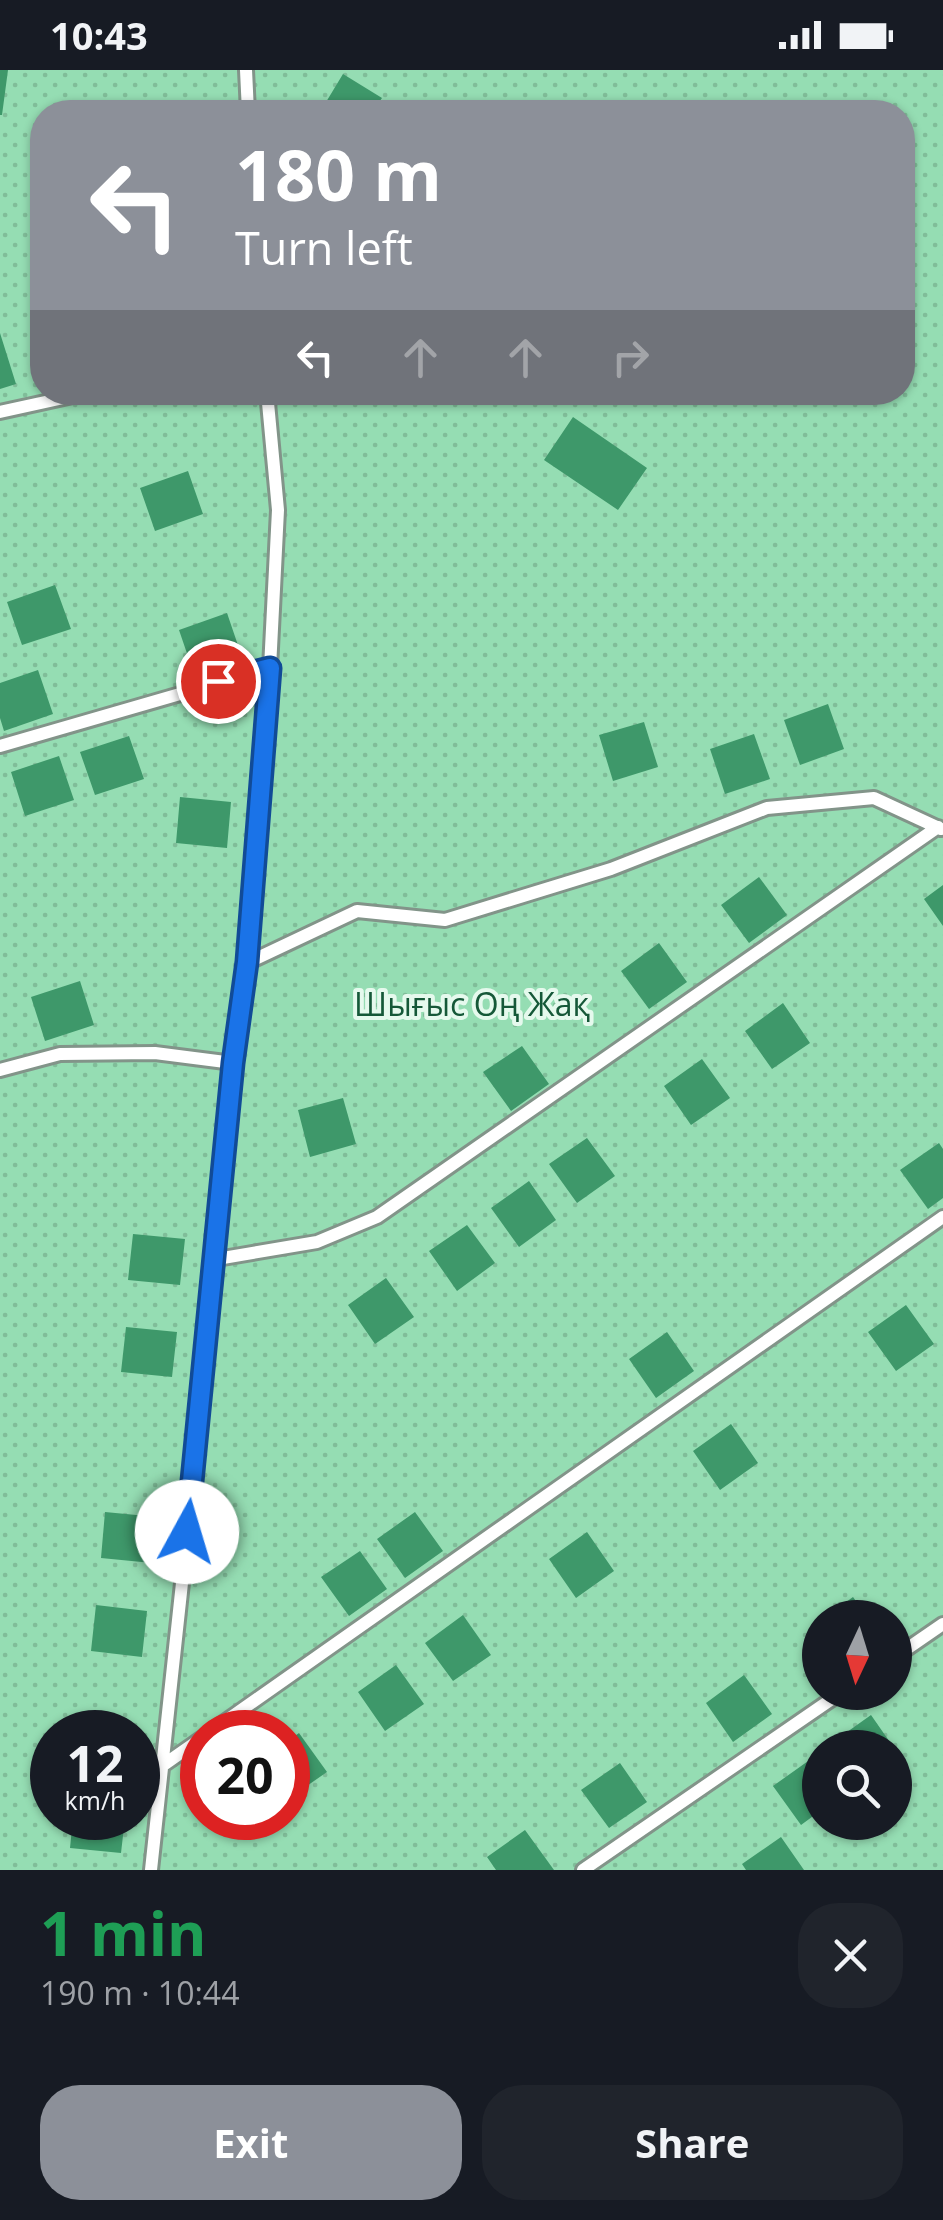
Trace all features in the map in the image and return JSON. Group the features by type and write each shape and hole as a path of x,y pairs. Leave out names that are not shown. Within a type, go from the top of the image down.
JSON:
{"lane":[{"path":"246,70 247,100"},
{"path":"0,412 32,405"},
{"path":"151,1870 233,1063 247,962 278,510 268,405"},
{"path":"0,746 270,668"},
{"path":"247,962 357,911 445,920 611,869 767,808 874,798 941,829"},
{"path":"216,1259 318,1242 377,1217 941,829"},
{"path":"0,1070 60,1054 156,1053 233,1063"},
{"path":"241,1710 943,1217"},
{"path":"912,1645 943,1624"},
{"path":"583,1870 816,1710"},
{"path":"162,1766 180,1753"}],"green space":[{"name":"Шығыс Оң Жақ","path":"0,70 943,70 943,1870 0,1870"}],"building":[{"path":"0,70 8,70 2,115 0,115"},
{"path":"343,74 382,98 381,100 327,100"},
{"path":"0,333 16,384 0,389"},
{"path":"573,417 647,468 618,510 544,460"},
{"path":"188,471 203,514 155,531 140,488"},
{"path":"55,585 71,629 22,645 7,602"},
{"path":"227,613 242,657 194,674 179,630"},
{"path":"38,670 53,714 4,731 0,683"},
{"path":"828,704 844,749 800,765 784,720"},
{"path":"644,722 658,767 613,781 599,735"},
{"path":"754,734 770,779 725,794 710,749"},
{"path":"129,736 144,779 95,795 80,752"},
{"path":"59,756 74,800 25,816 11,772"},
{"path":"180,797 231,802 227,848 176,843"},
{"path":"759,877 787,915 749,943 721,905"},
{"path":"943,885 943,926 924,899"},
{"path":"659,943 687,982 649,1009 621,971"},
{"path":"80,981 94,1025 45,1041 31,997"},
{"path":"783,1003 810,1043 772,1069 745,1031"},
{"path":"522,1046 549,1084 511,1111 483,1072"},
{"path":"702,1059 730,1098 691,1125 664,1086"},
{"path":"343,1098 356,1144 310,1157 298,1110"},
{"path":"587,1138 615,1176 577,1203 549,1164"},
{"path":"939,1143 943,1149 943,1198 928,1209 900,1170"},
{"path":"529,1181 556,1220 519,1247 491,1208"},
{"path":"467,1225 495,1263 457,1291 429,1251"},
{"path":"133,1234 185,1239 180,1285 128,1280"},
{"path":"386,1278 414,1317 375,1344 348,1305"},
{"path":"906,1305 934,1344 896,1371 868,1332"},
{"path":"126,1327 177,1332 172,1377 121,1372"},
{"path":"667,1332 694,1371 656,1398 629,1359"},
{"path":"731,1424 758,1463 720,1490 693,1451"},
{"path":"105,1512 157,1517 152,1563 101,1558"},
{"path":"415,1512 443,1551 405,1578 377,1539"},
{"path":"587,1532 614,1571 576,1598 549,1559"},
{"path":"360,1551 387,1589 349,1616 321,1577"},
{"path":"96,1605 147,1611 142,1657 91,1651"},
{"path":"463,1615 491,1655 453,1681 425,1643"},
{"path":"396,1665 424,1704 385,1731 358,1692"},
{"path":"744,1675 772,1714 733,1742 706,1703"},
{"path":"871,1715 881,1730 850,1730"},
{"path":"310,1748 327,1772 310,1784"},
{"path":"620,1763 647,1802 609,1828 581,1790"},
{"path":"802,1765 802,1824 801,1825 773,1786"},
{"path":"525,1830 554,1870 496,1870 487,1857"},
{"path":"781,1837 804,1870 746,1870 742,1864"},
{"path":"71,1840 122,1840 121,1853 70,1848"}],"route":[{"path":"187,1532 233,1063 247,962 270,668 218,681"}]}
